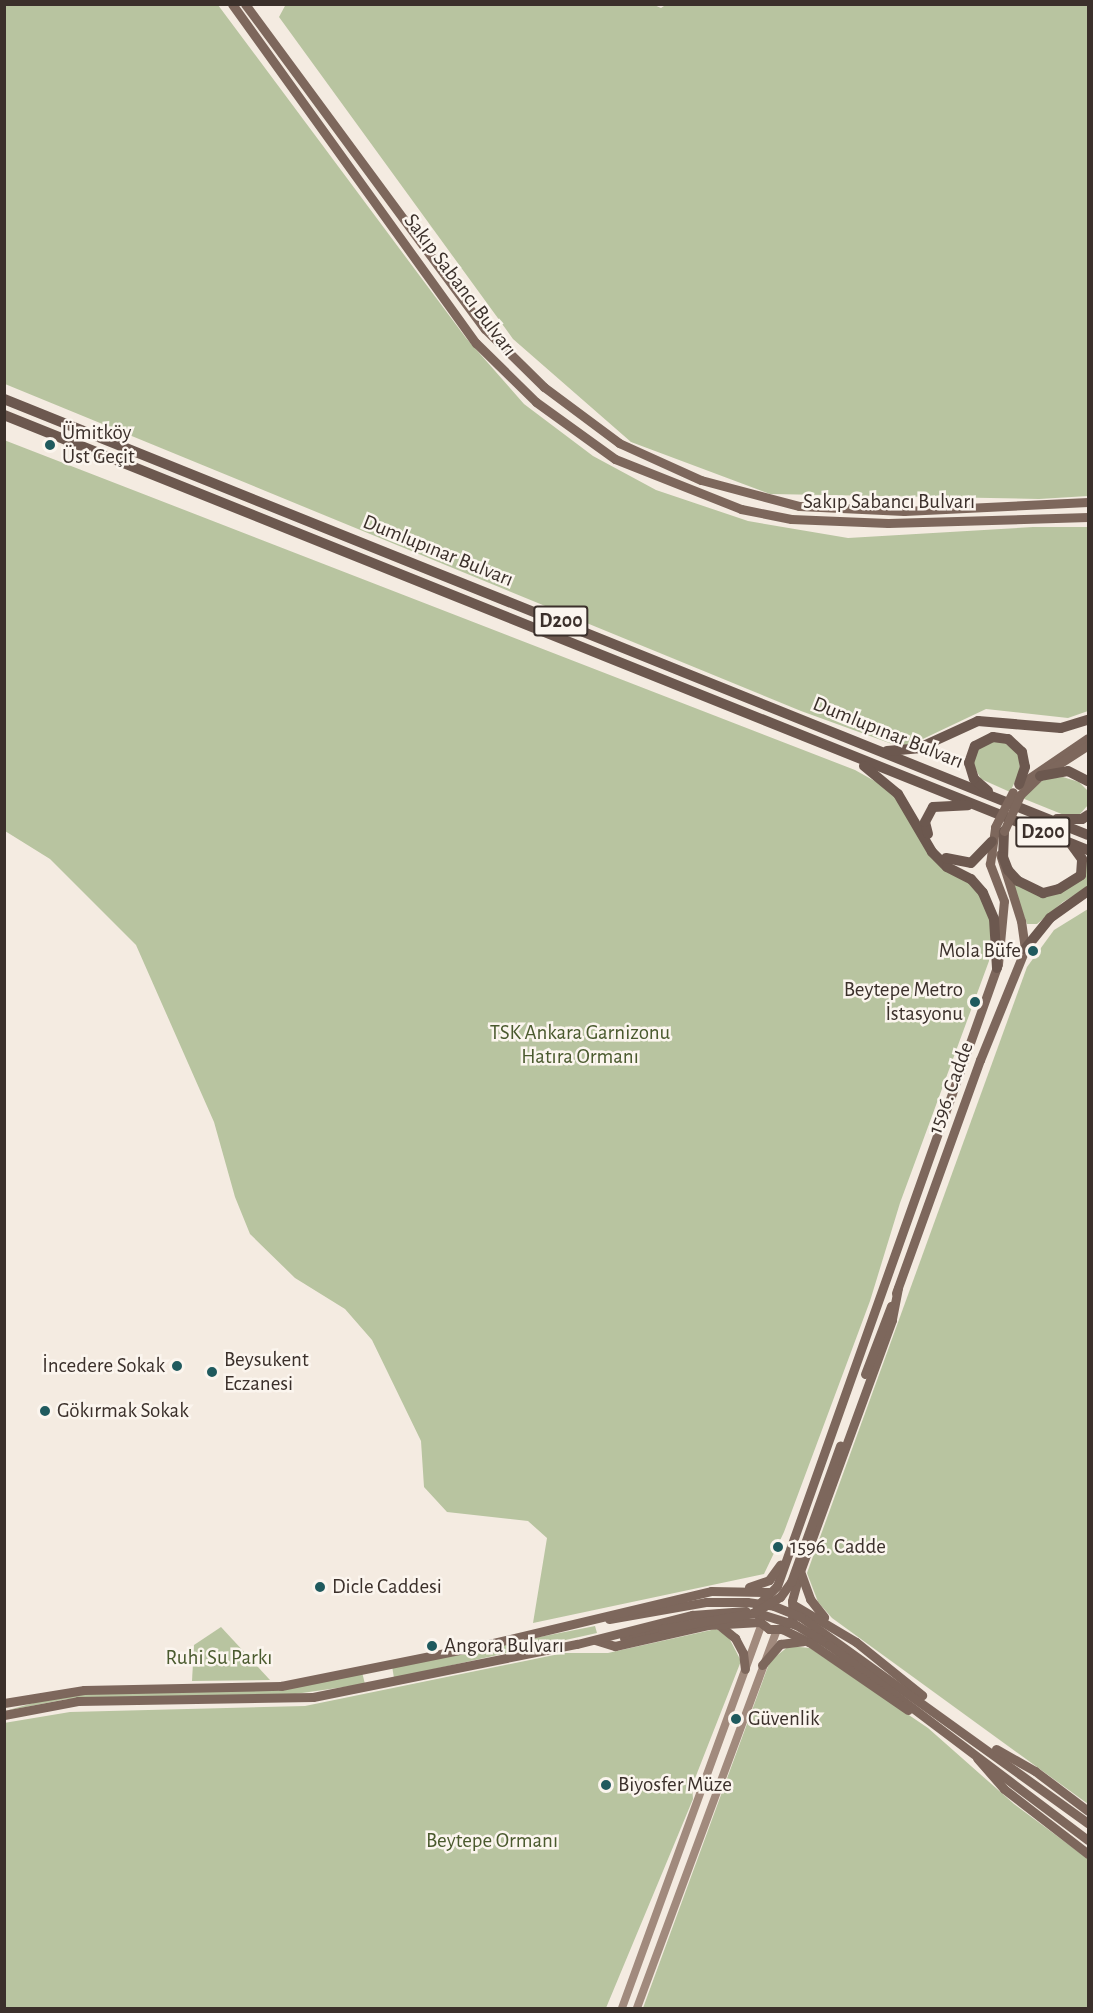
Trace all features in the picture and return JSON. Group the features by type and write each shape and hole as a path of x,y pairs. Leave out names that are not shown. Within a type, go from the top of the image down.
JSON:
{"highway":[{"name":"Dumlupınar Bulvarı","path":"4,399 1089,836"},
{"name":"Dumlupınar Bulvarı","path":"4,415 1089,850"},
{"path":"882,751 919,748 978,721 1061,728 1089,720"},
{"path":"998,799 981,786 969,767 972,754 981,742 1001,737 1018,747 1025,767 1018,790"},
{"path":"840,752 890,784 908,807 932,852 947,867 971,879 983,892 994,919 997,968"},
{"path":"1040,776 1068,771 1089,781"},
{"path":"978,805 933,807 927,814 925,830 938,851 956,863 978,859 992,841"},
{"path":"1045,818 1072,820 1089,814"},
{"path":"1000,829 1008,870 1018,881 1044,893 1059,889 1081,875 1082,859 1069,843"},
{"path":"1024,950 1050,918 1089,891"}],"main road":[{"name":"Sakıp Sabancı Bulvarı","path":"232,4 476,343 536,402 615,459 731,506 791,519 888,523 1089,517"},
{"name":"Sakıp Sabancı Bulvarı","path":"245,4 485,329 544,387 620,443 701,480 799,506 904,511 1089,502"},
{"path":"1000,829 1018,790 1089,738"},
{"path":"1018,790 1089,745"},
{"name":"1596. Cadde","path":"775,1594 791,1541 997,968 1004,902 991,868 992,841 1000,829"},
{"name":"1596. Cadde","path":"622,2008 761,1623 759,1602 775,1594 796,1570 1024,950 1022,934 1001,867 1000,829"},
{"path":"1022,934 1001,942 1010,952 1024,950"},
{"name":"1596. Cadde","path":"637,2008 762,1665 780,1629 793,1618 793,1603 800,1571 892,1320 898,1288"},
{"path":"798,1524 802,1538 816,1531"},
{"path":"601,1619 687,1596 757,1586 773,1577 791,1541"},
{"path":"800,1571 810,1599 834,1627"},
{"path":"741,1590 785,1594 793,1603 834,1627 898,1675 945,1717"},
{"path":"741,1590 752,1606 750,1616 743,1621"},
{"path":"595,1640 612,1641 662,1629 754,1613 775,1594"},
{"path":"4,1703 84,1690 281,1686 601,1619 706,1602 747,1606 798,1621 945,1717 1089,1822"},
{"path":"4,1715 78,1701 284,1699 371,1687 595,1640 692,1615 747,1606"},
{"path":"595,1640 615,1646 716,1625 743,1621 761,1623 809,1642 876,1690 942,1729"},
{"path":"798,1621 1089,1839"},
{"path":"716,1625 735,1638 743,1653 745,1669"},
{"path":"762,1665 780,1644 809,1642"},
{"path":"386,1663 390,1683"},
{"path":"367,1667 371,1687"},
{"path":"740,1728 729,1728 726,1717 739,1709 743,1718"},
{"path":"979,1741 1035,1770 1089,1810"},
{"path":"972,1752 1004,1789 1089,1854"}],"green space":[{"path":"286,4 652,4 661,8 667,4 1088,5 1088,496 1039,499 770,494 631,442 513,339 279,17"},
{"path":"4,5 218,5 466,338 524,404 593,456 656,490 748,521 848,538 1033,527 1088,527 1088,711 1068,718 986,709 908,746 892,744 801,711 5,384"},
{"name":"TSK Ankara Garnizonu Hatıra Ormanı","path":"4,440 855,770 896,793 926,847 978,890 991,919 989,961 900,1203 870,1301 784,1532 764,1574 533,1623 547,1538 528,1521 447,1512 424,1487 421,1441 372,1340 345,1309 295,1278 250,1234 235,1197 214,1122 136,945 50,859 5,831"},
{"path":"1002,741 1019,754 1020,771 1010,792 981,779 972,763 975,753 986,742"},
{"path":"1063,777 1079,782 1087,790 1088,805 1080,814 1069,817 1022,798 1044,779"},
{"path":"1083,858 1088,860 1088,887 1063,902 1037,924 1027,924 1010,879 1029,890 1070,887"},
{"path":"1088,909 1088,1804 832,1618 818,1602 807,1573 1027,967 1054,930"},
{"path":"595,1626 597,1633 394,1678 392,1666"},
{"name":"Ruhi Su Parkı","path":"221,1627 270,1680 192,1681 194,1645"},
{"name":"Beytepe Ormanı","path":"716,1629 728,1636 741,1661 692,1786 693,1799 606,2008 5,2008 4,1723 70,1712 305,1706 564,1653 608,1653"},
{"path":"789,1646 810,1648 928,1728 1014,1804 1088,1859 1088,2008 643,2008 770,1661"},
{"path":"362,1672 365,1684 295,1694 67,1699 5,1711 51,1698 91,1694 284,1690"}],"place":[{"name":"Ümitköy Üst Geçit","path":"50,445"},
{"name":"Mola Büfe","path":"1033,951"},
{"name":"Beytepe Metro İstasyonu","path":"975,1002"},
{"name":"İncedere Sokak","path":"177,1366"},
{"name":"Beysukent Eczanesi","path":"212,1372"},
{"name":"Gökırmak Sokak","path":"45,1411"},
{"name":"1596. Cadde","path":"778,1547"},
{"name":"Dicle Caddesi","path":"320,1587"},
{"name":"Angora Bulvarı","path":"432,1646"},
{"name":"Güvenlik","path":"736,1719"},
{"name":"Biyosfer Müze","path":"606,1785"}]}
